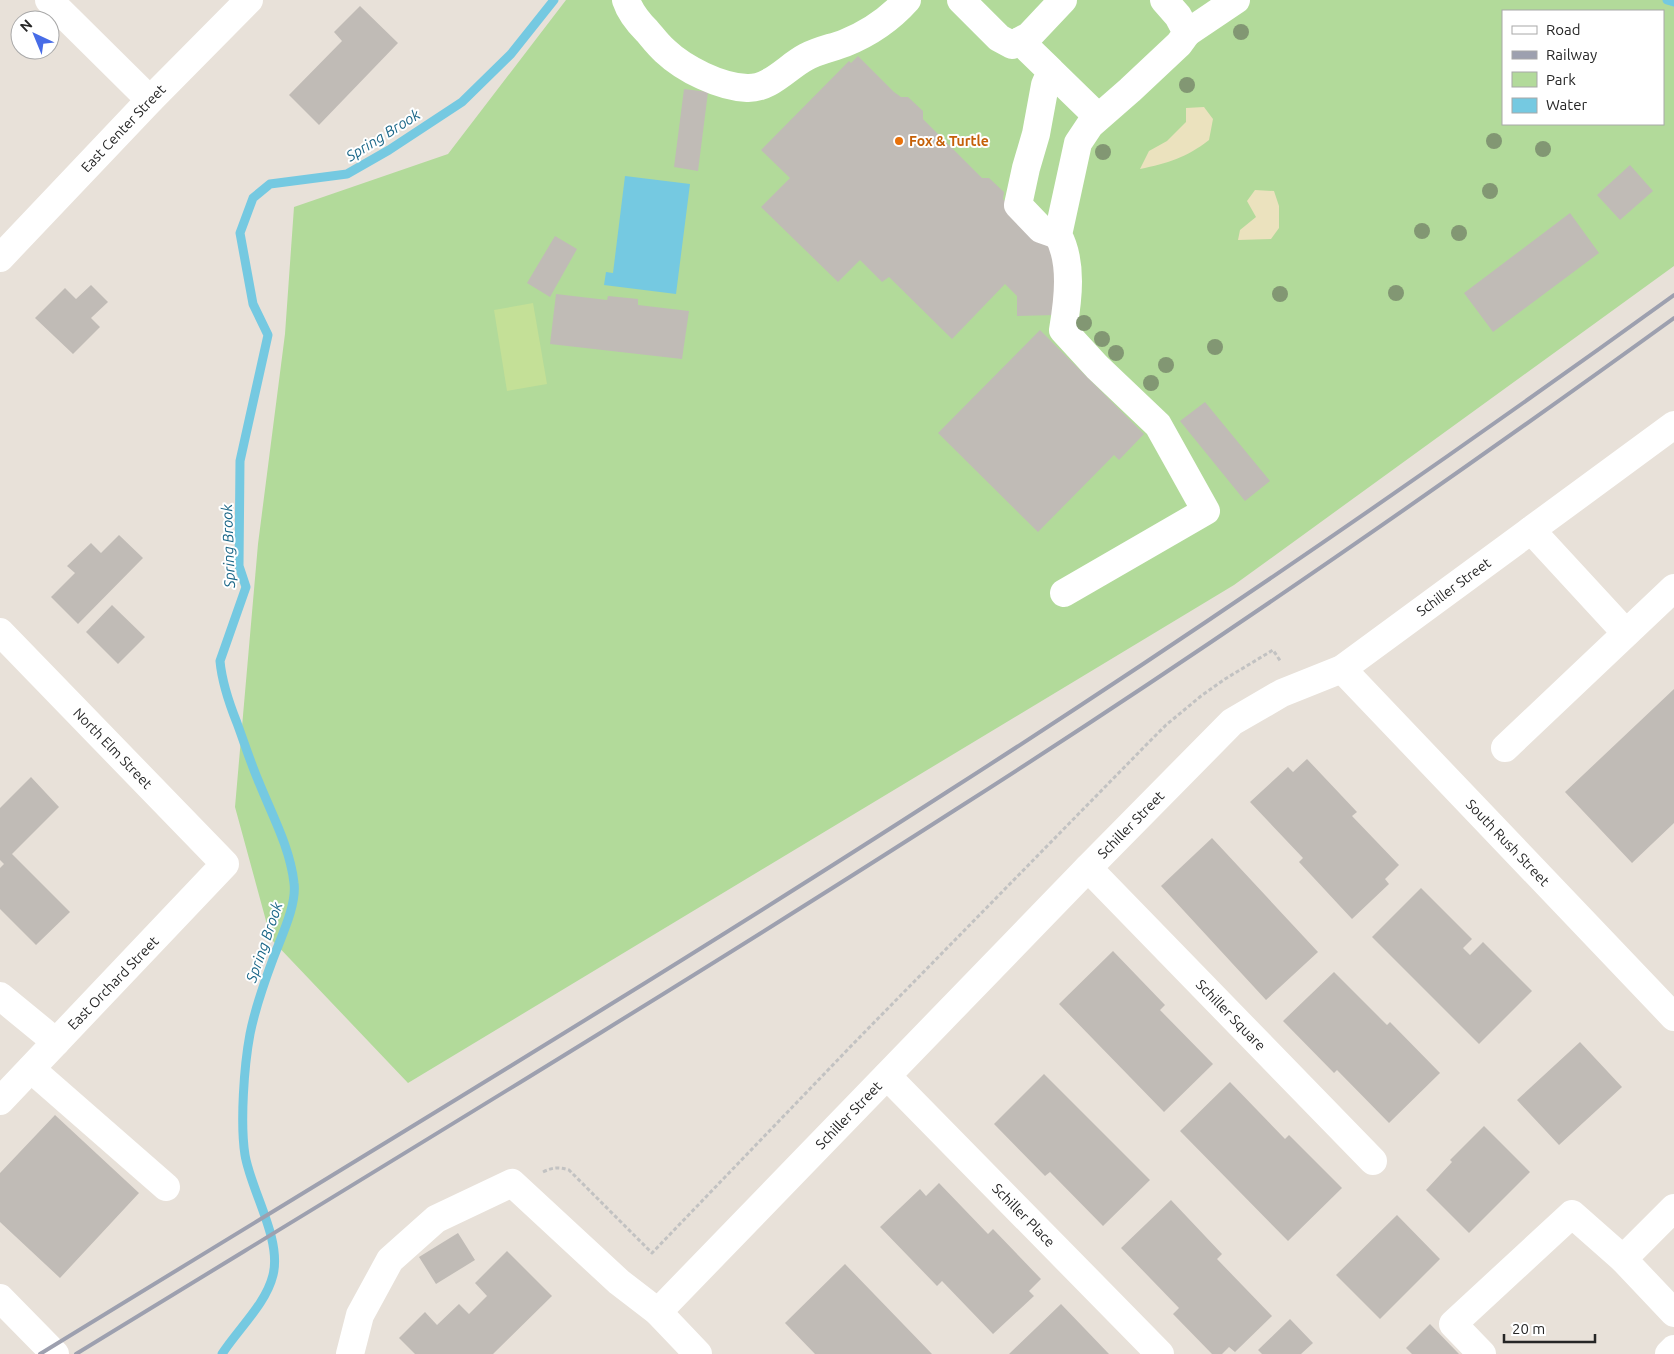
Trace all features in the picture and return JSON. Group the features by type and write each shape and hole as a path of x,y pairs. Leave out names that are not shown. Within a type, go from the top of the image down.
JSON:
{"street":[{"path":"49,0 150,100"},
{"name":"East Center Street","path":"0,258 150,100 249,0"},
{"path":"626,0 635,18 664,51 706,77 725,84 748,89 765,84 778,77 805,58 822,49 867,34 894,15 907,0"},
{"path":"962,0 999,38 1012,46 1029,36 1063,0"},
{"path":"1164,0 1178,16 1187,34"},
{"path":"1064,593 1206,511 1158,425 1097,367 1064,330 1068,285 1064,246 1058,235 1078,144 1090,125 1130,90 1179,44 1187,34 1236,0"},
{"path":"1020,41 1098,117"},
{"path":"1020,41 1051,71 1045,85 1038,126 1018,205 1041,229 1058,235"},
{"name":"Schiller Street","path":"658,1312 1232,722 1282,693 1342,669 1674,425"},
{"path":"1531,530 1626,634"},
{"path":"1505,748 1674,588"},
{"name":"North Elm Street","path":"0,632 225,864"},
{"name":"South Rush Street","path":"1342,669 1673,1014"},
{"name":"East Orchard Street","path":"0,1101 225,864"},
{"name":"Schiller Square","path":"1088,868 1373,1161"},
{"path":"0,996 56,1042"},
{"path":"31,1069 166,1187"},
{"name":"Schiller Place","path":"887,1076 1160,1354"},
{"path":"350,1354 360,1315 390,1260 436,1219 512,1183 619,1282 658,1312 698,1354"},
{"path":"1623,1258 1674,1208"},
{"path":"1482,1354 1453,1324 1572,1214 1623,1258 1674,1313"},
{"path":"0,1298 55,1354"},
{"path":"1668,1354 1674,1349"}],"path":[{"path":"541,1173 550,1168 559,1167 569,1170 652,1253 852,1044 1166,725 1225,679 1273,650 1296,687"}],"green space":[{"path":"566,0 1674,0 1674,266 1234,585 408,1083 271,939 235,807 258,544 285,334 294,207 448,154"},
{"path":"533,303 547,384 507,391 494,310"}],"sand":[{"path":"1204,107 1213,119 1209,140 1176,159 1140,169 1149,151 1167,141 1186,122 1186,108"},
{"path":"1255,190 1274,191 1279,206 1279,228 1271,239 1238,240 1240,230 1256,217 1247,201"}],"water":[{"path":"625,176 690,184 676,294 604,285 606,272 613,273"}],"building":[{"path":"360,6 398,43 319,125 289,95 342,41 334,32"},
{"path":"858,56 894,92 901,97 908,97 923,111 923,119 982,178 989,178 1004,192 1003,199 1054,251 1055,315 1017,316 1017,296 1005,284 952,339 889,277 882,282 860,260 838,282 761,207 790,178 761,150 849,61 851,63"},
{"path":"684,89 708,92 698,171 674,167"},
{"path":"1630,165 1653,191 1620,220 1597,195"},
{"path":"1570,213 1599,253 1493,332 1464,293"},
{"path":"555,236 577,249 550,297 527,283"},
{"path":"91,285 108,302 91,318 100,327 73,354 35,318 65,288 76,299"},
{"path":"556,294 607,300 608,296 638,299 638,305 689,311 682,359 550,344"},
{"path":"1040,330 1144,434 1119,460 1114,455 1038,532 938,433"},
{"path":"1205,402 1270,481 1245,501 1180,421"},
{"path":"119,535 143,558 78,624 51,597 75,573 67,566 91,543 101,553"},
{"path":"112,605 145,637 118,664 86,632"},
{"path":"1674,689 1674,823 1632,863 1565,792"},
{"path":"1307,759 1357,812 1352,816 1399,865 1385,879 1389,884 1352,919 1299,862 1303,858 1250,802 1288,767 1293,772"},
{"path":"31,777 59,807 12,854 70,912 36,945 0,909 0,868 4,864 0,860 0,808"},
{"path":"1212,838 1318,952 1266,1000 1161,886"},
{"path":"1421,888 1472,939 1463,948 1470,955 1483,942 1532,991 1479,1044 1372,937"},
{"path":"1113,951 1165,1005 1160,1010 1213,1064 1164,1112 1059,1004"},
{"path":"1334,972 1387,1025 1390,1022 1440,1073 1389,1123 1337,1070 1334,1073 1283,1021"},
{"path":"1580,1042 1622,1087 1559,1145 1517,1100"},
{"path":"1044,1074 1150,1180 1103,1226 1050,1172 1045,1176 994,1124"},
{"path":"1230,1082 1285,1139 1289,1135 1342,1188 1288,1241 1180,1131"},
{"path":"55,1115 139,1193 60,1278 0,1222 0,1173"},
{"path":"1484,1126 1530,1172 1469,1233 1426,1190 1452,1162 1450,1160"},
{"path":"939,1183 988,1234 993,1229 1041,1279 1029,1291 1034,1296 993,1334 942,1281 937,1286 880,1227 920,1189 926,1196"},
{"path":"1171,1200 1222,1254 1217,1259 1272,1316 1235,1352 1229,1347 1222,1354 1212,1354 1173,1314 1179,1308 1121,1248"},
{"path":"1397,1215 1440,1259 1380,1319 1336,1275"},
{"path":"458,1233 475,1260 436,1284 419,1257"},
{"path":"507,1251 552,1296 493,1354 415,1354 399,1338 425,1312 437,1325 459,1304 469,1314 487,1296 475,1283"},
{"path":"845,1264 932,1354 815,1354 785,1323"},
{"path":"1061,1304 1109,1354 1009,1354"},
{"path":"1290,1319 1313,1343 1301,1354 1262,1354 1258,1350"},
{"path":"1430,1324 1459,1354 1412,1354 1406,1348"}],"waterway":[{"name":"Spring Brook","path":"222,1354 258,1306 273,1275 275,1261 270,1231 248,1169 245,1155 243,1094 252,1025 263,987 288,921 294,892 289,856 252,766 231,708 224,685 220,661 246,587 239,566 240,461 268,335 253,304 240,233 253,198 270,184 347,174 389,150 462,102 511,54 554,0"},
{"name":"Spring Brook","path":"1667,0 1674,2"}],"railway":[{"path":"40,1354 609,1006 835,864 1039,732 1314,549 1674,295"},
{"path":"76,1354 627,1016 1047,751 1318,569 1497,445 1674,318"}],"place":[{"name":"Fox & Turtle","path":"899,141"}]}
